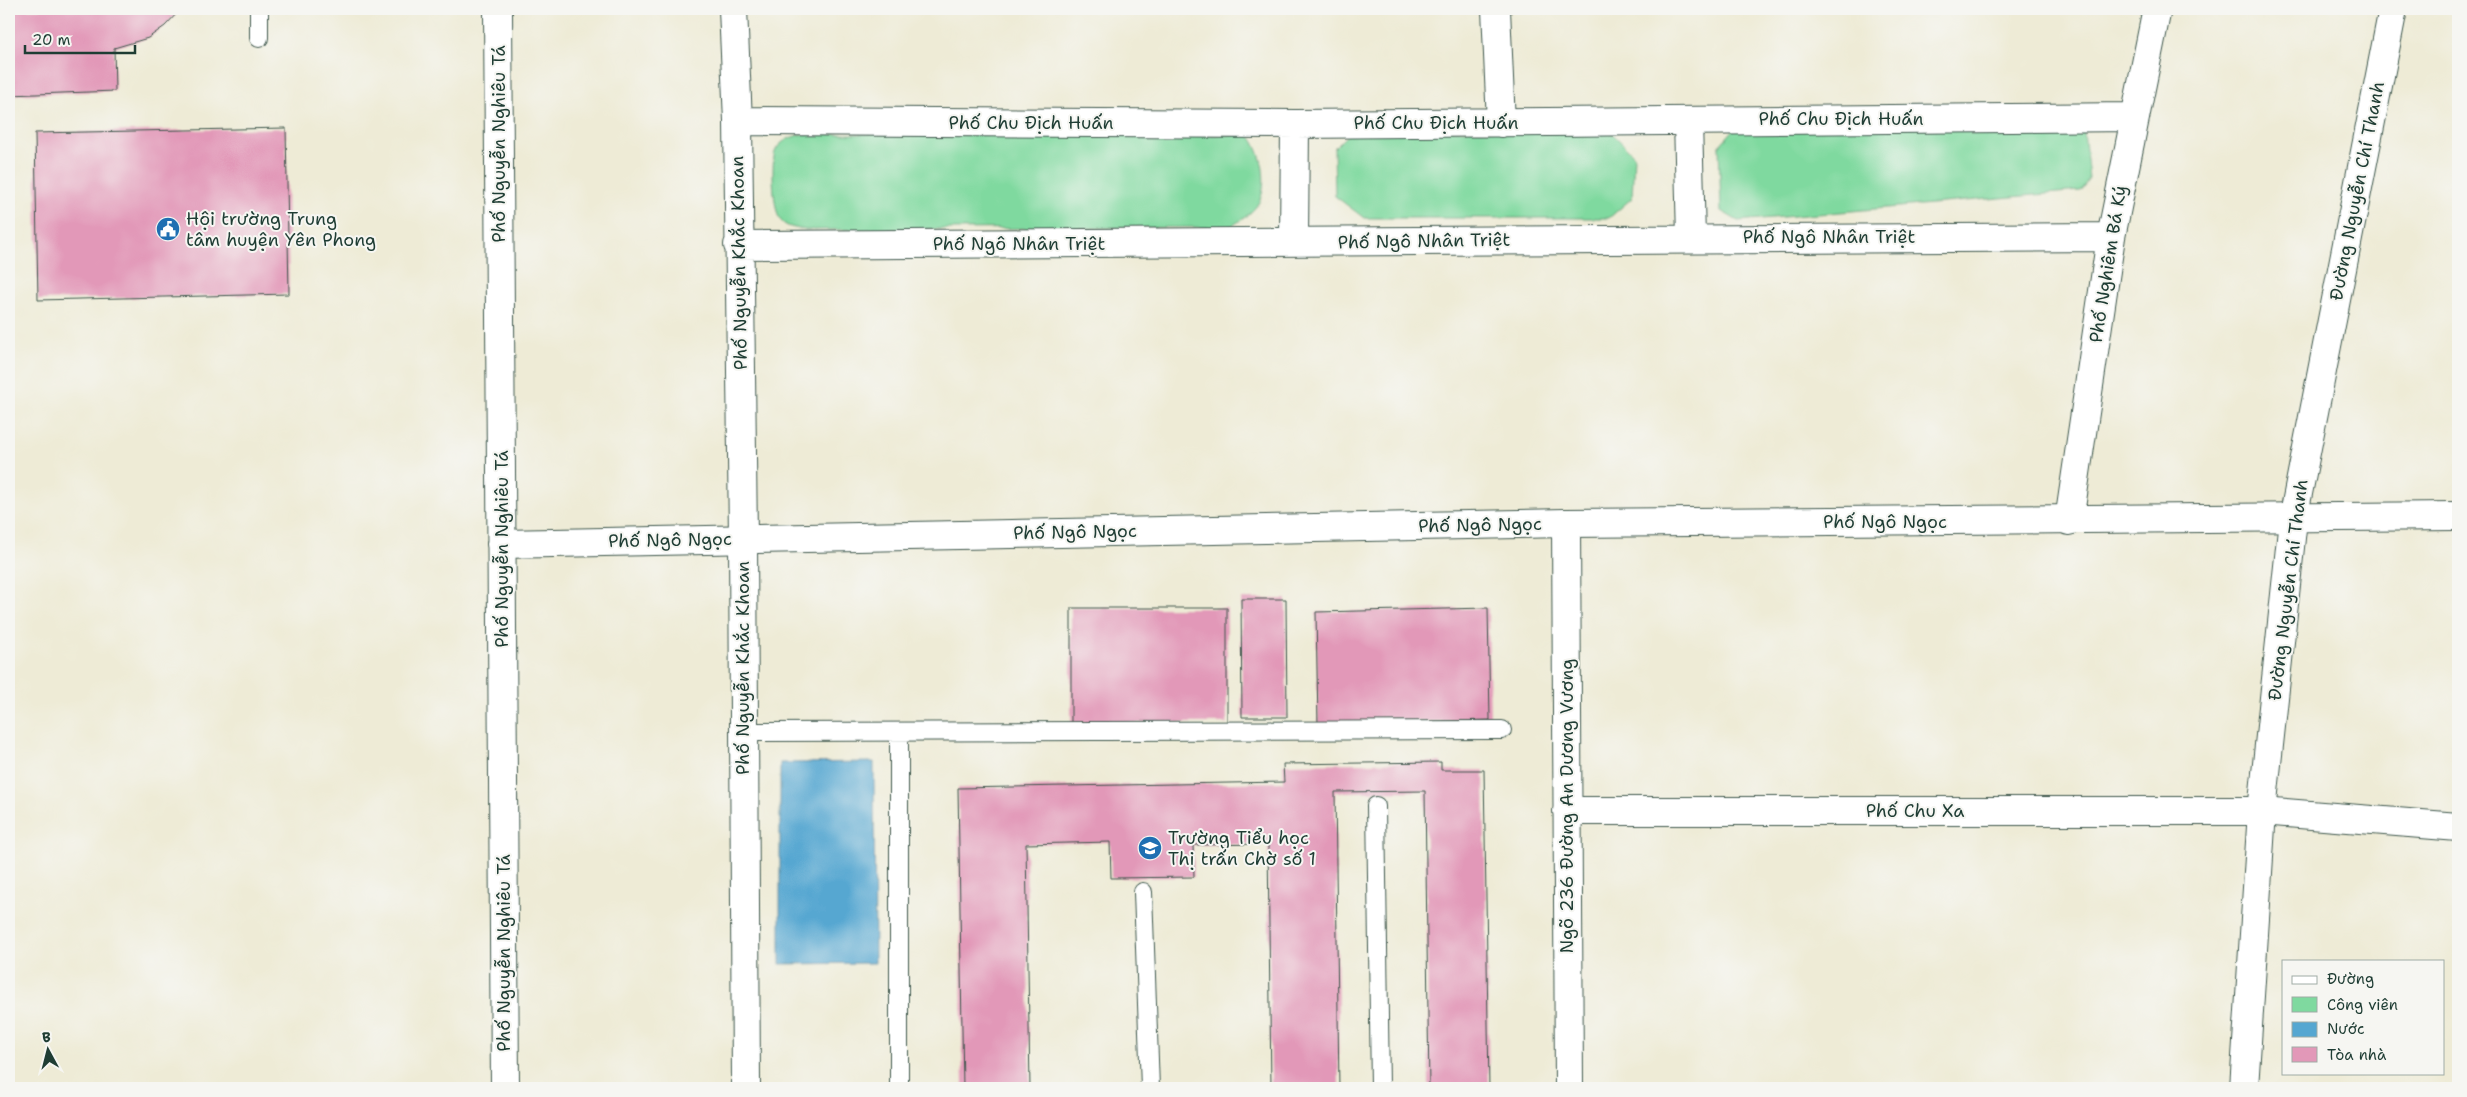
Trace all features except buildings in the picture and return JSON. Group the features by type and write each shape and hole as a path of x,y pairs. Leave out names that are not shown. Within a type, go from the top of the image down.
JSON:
{"street":[{"name":"Phố Nguyễn Nghiêu Tá","path":"498,9 505,1088"},
{"name":"Phố Nguyễn Khắc Khoan","path":"733,9 738,121 743,538 746,1088"},
{"path":"1496,9 1501,123"},
{"name":"Phố Nghiêm Bá Ký","path":"2069,521 2111,237 2157,9"},
{"name":"Đường Nguyễn Chí Thanh","path":"2244,1088 2262,811 2293,519 2393,9"},
{"name":"Phố Chu Địch Huấn","path":"738,121 1295,124 2134,117"},
{"path":"1688,121 1690,238"},
{"path":"1294,242 1295,124"},
{"name":"Phố Ngô Nhân Triệt","path":"738,245 2111,237"},
{"name":"Phố Ngô Ngọc","path":"502,544 1566,523 2069,521 2458,516"},
{"name":"Ngõ 236 Đường An Dương Vương","path":"1566,523 1569,1088"},
{"name":"Phố Chu Xa","path":"1567,811 2262,811 2458,827"}],"lane":[{"path":"259,9 259,38"},
{"path":"744,732 1502,730"},
{"path":"899,732 899,1088"},
{"path":"1376,806 1380,1088"},
{"path":"1143,892 1150,1088"}],"green space":[{"path":"2067,123 2084,132 2089,179 2080,191 1738,221 1721,211 1719,146 1738,125"},
{"path":"1352,130 1609,130 1634,155 1632,198 1609,218 1364,218 1335,196 1334,148"},
{"path":"803,134 1249,135 1261,158 1264,176 1259,202 1253,210 1230,227 805,230 783,223 778,216 773,176 774,158 777,148 787,140"}],"water":[{"path":"874,762 875,963 780,964 780,763"}],"place":[{"name":"Hội trường Trung tâm huyện Yên Phong","path":"168,229"},
{"name":"Trường Tiểu học Thị trấn Chờ số 1","path":"1150,848"}]}
